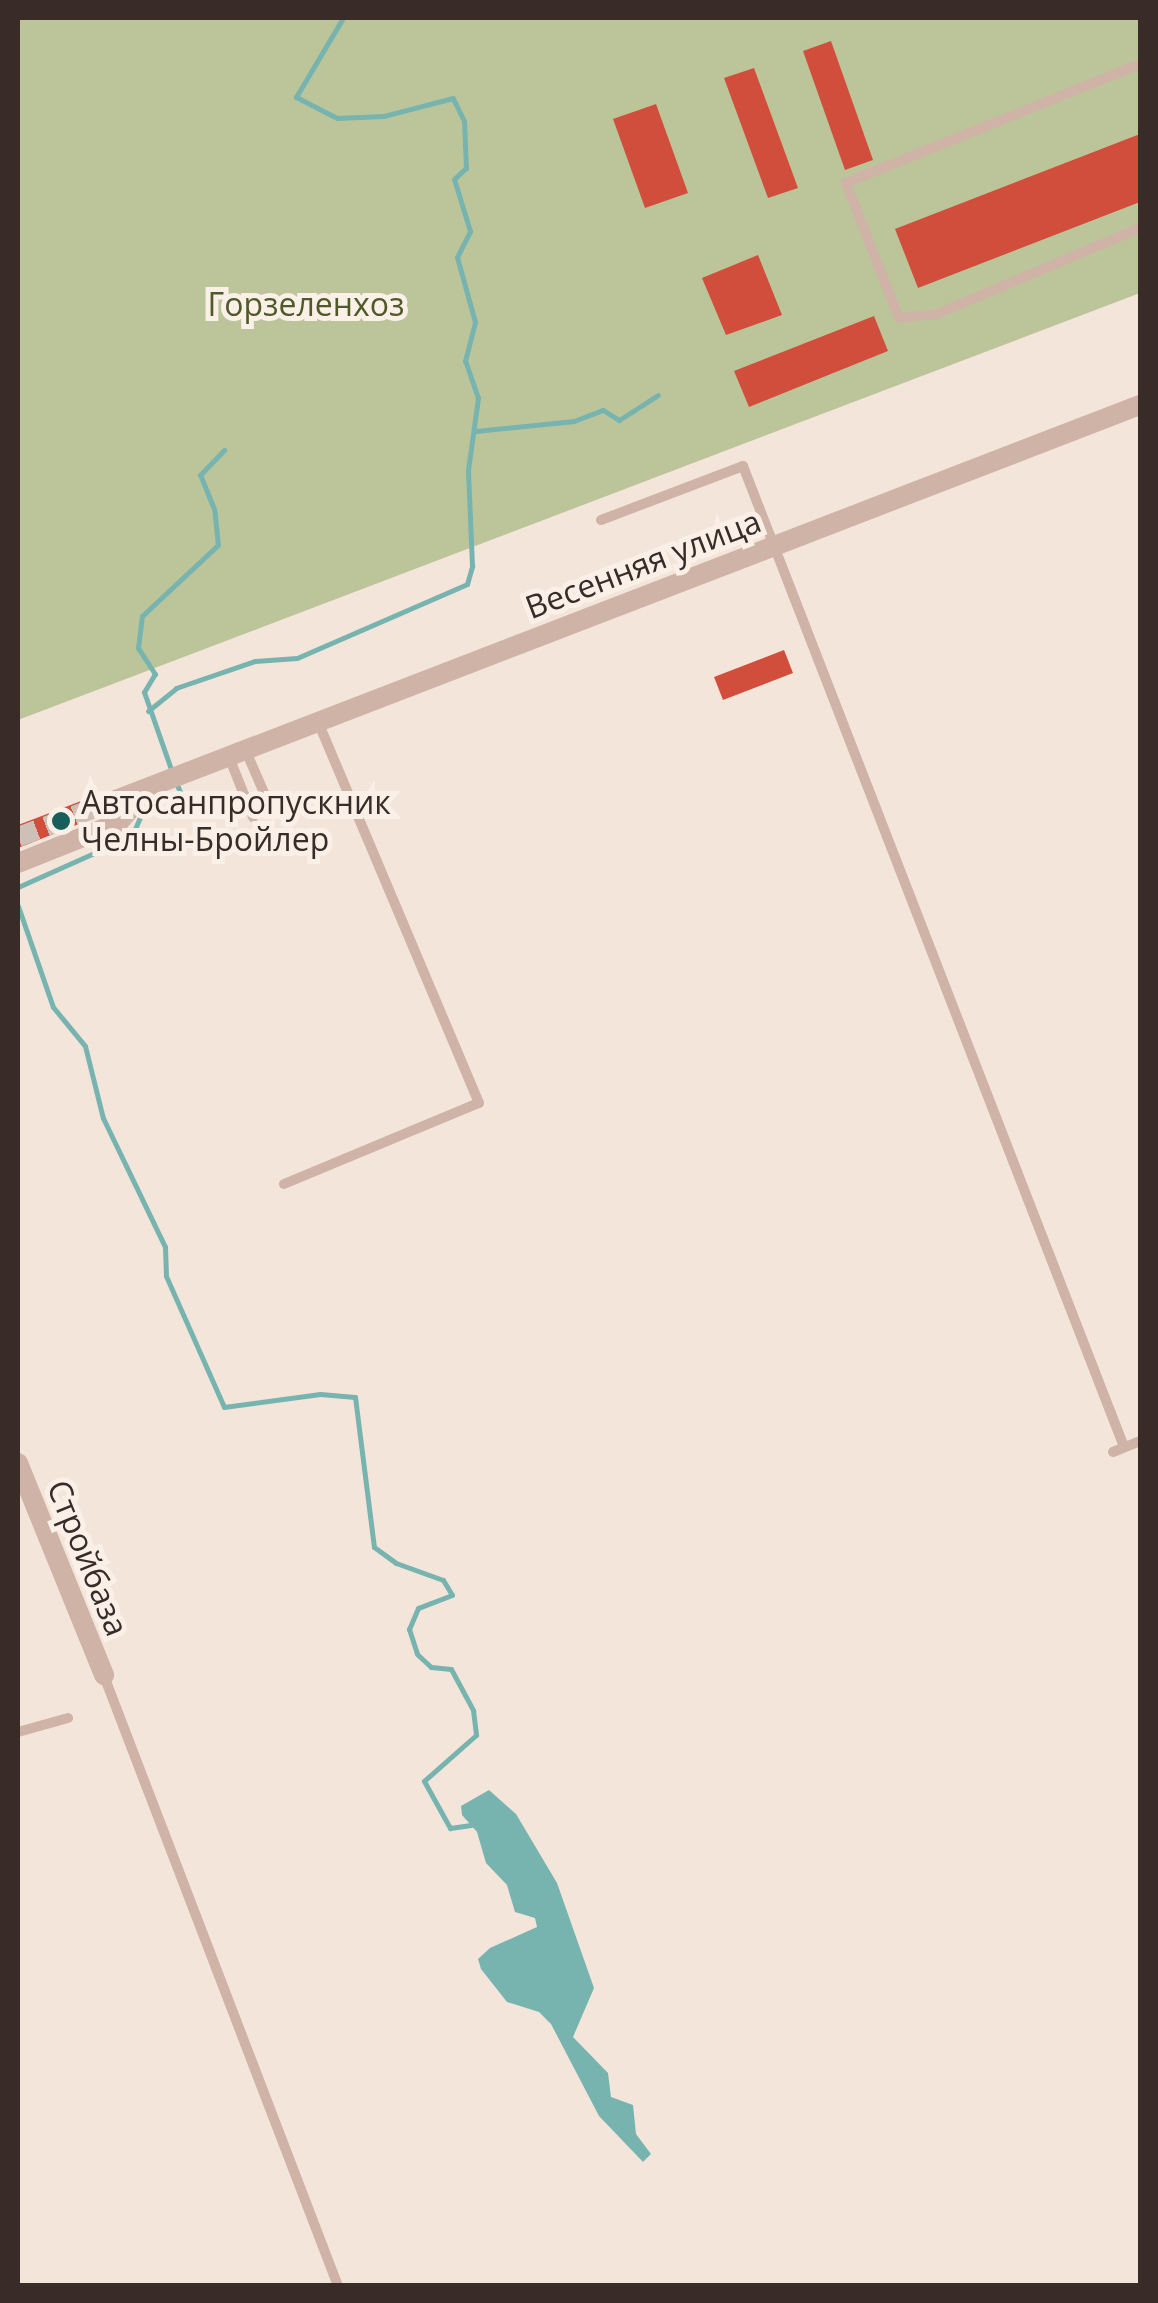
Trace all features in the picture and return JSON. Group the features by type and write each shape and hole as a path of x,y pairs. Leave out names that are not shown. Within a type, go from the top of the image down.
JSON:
{"street":[{"name":"Весенняя улица","path":"100,806 1140,406"},
{"path":"18,864 118,823 159,783"},
{"name":"Стройбаза","path":"18,1463 104,1675"}],"lane":[{"path":"1140,64 846,183 899,318 937,314 1140,228"},
{"path":"601,520 743,466 770,547 1118,1449 1140,1441"},
{"path":"284,1184 480,1103 318,722"},
{"path":"237,753 272,811"},
{"path":"237,753 254,818"},
{"path":"104,1675 338,2286"},
{"path":"18,1732 68,1718"}],"green space":[{"name":"Горзеленхоз","path":"18,18 1140,18 1140,293 18,720"}],"water":[{"path":"489,1790 516,1814 557,1883 594,1988 573,2037 608,2073 611,2097 633,2105 636,2134 651,2154 643,2162 599,2116 551,2024 539,2012 507,2002 481,1969 478,1959 490,1948 537,1927 535,1918 515,1912 507,1885 486,1863 477,1832 462,1815 461,1806"}],"building":[{"path":"831,41 873,160 845,170 803,51"},
{"path":"754,68 798,188 768,198 724,78"},
{"path":"656,104 688,193 645,208 613,119"},
{"path":"1140,134 1140,202 918,288 895,229"},
{"path":"758,255 782,315 726,335 702,278"},
{"path":"874,316 888,351 749,407 734,371"},
{"path":"784,650 793,673 723,700 714,677"},
{"name":"Автосанпропускник Челны-Бройлер","path":"89,798 94,818 18,848 18,825"}],"waterway":[{"path":"148,711 176,688 255,661 297,658 467,584 472,566 468,470 478,398 465,361 475,322 457,257 470,231 454,179 466,168 464,121 453,98 384,116 337,118 296,97 343,18"},
{"path":"476,431 574,421 603,410 619,420 658,395"},
{"path":"172,772 144,692 155,674 138,648 142,616 218,545 214,509 200,475 224,450"},
{"path":"18,887 132,836 143,810 169,814 186,806 176,782"},
{"path":"18,906 53,1007 85,1046 103,1118 165,1247 166,1276 224,1407 320,1394 355,1397 374,1547 396,1563 443,1580 452,1595 418,1608 409,1629 417,1654 431,1667 451,1669 473,1710 476,1735 424,1781 450,1828 471,1825"}],"tunnel":[{"path":"18,837 100,806"}],"place":[{"name":"Автосанпропускник Челны-Бройлер","path":"61,821"}]}
